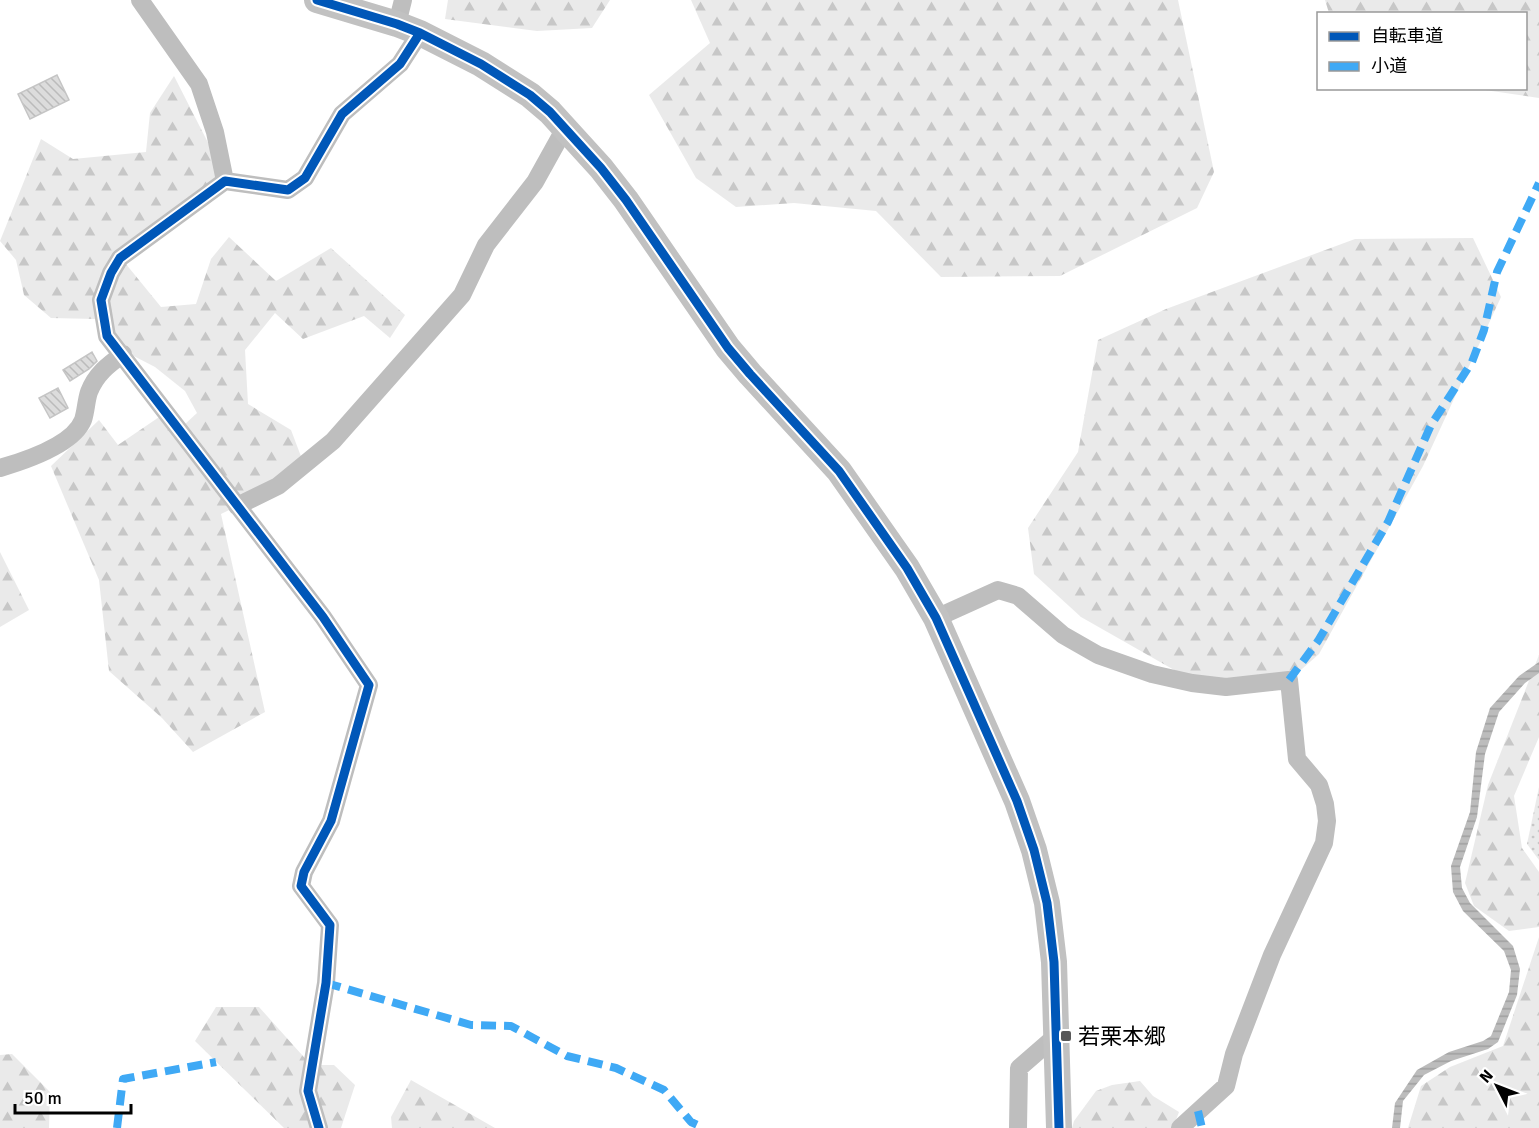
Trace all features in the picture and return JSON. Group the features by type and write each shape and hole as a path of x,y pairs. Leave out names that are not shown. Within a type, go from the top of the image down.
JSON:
{"street":[{"path":"140,0 199,84 214,132 225,181"},
{"path":"317,0 407,19 514,84 550,112 602,168 728,348 839,471 907,568 936,618 1017,801 1034,850 1047,903 1054,962 1059,1128"},
{"path":"319,1128 308,1091 326,983 330,925 301,886 304,872 331,821 369,685 323,617 107,336 101,300 120,258 225,181 288,190 305,178 342,114 400,64 407,19"},
{"path":"237,506 278,486 333,441 462,295 486,245 535,182 565,128"},
{"path":"0,468 27,460 73,435 83,421 89,392 100,372 123,354"},
{"path":"936,618 998,590 1018,596 1063,634 1098,655 1152,674 1192,683 1226,687 1289,680 1297,759 1319,785 1325,804 1327,821 1324,843 1272,955 1234,1054 1226,1086 1180,1128"},
{"path":"1018,1128 1019,1068 1057,1035"}],"green space":[{"path":"448,0 610,0 592,28 537,31 445,19"},
{"path":"691,0 1178,0 1214,172 1197,208 1060,276 941,277 876,211 794,203 736,207 696,178 649,95 710,43"},
{"path":"1325,0 1539,0 1539,98 1485,90 1527,90 1527,12 1329,12"},
{"path":"174,76 225,176 121,258 161,307 196,304 211,259 229,237 276,281 331,248 405,315 390,338 364,316 303,339 275,313 245,350 248,404 291,430 305,467 278,486 221,514 265,712 193,752 162,718 109,671 99,580 51,466 99,420 118,445 168,411 184,425 197,413 185,391 155,367 126,352 96,319 51,318 24,295 16,260 0,241 41,139 73,159 146,152 150,113"},
{"path":"1473,238 1501,297 1423,466 1319,654 1286,683 1183,675 1081,617 1034,574 1028,528 1078,452 1098,340 1166,309 1355,239"},
{"path":"0,552 29,610 0,627"},
{"path":"1539,655 1539,737 1514,796 1522,848 1539,872 1539,927 1509,931 1474,906 1465,883 1488,785"},
{"path":"1539,787 1539,860 1527,844"},
{"path":"1539,937 1539,1128 1408,1128 1421,1086 1450,1067 1503,1046"},
{"path":"216,1007 259,1007 311,1065 334,1065 355,1085 341,1128 284,1128 195,1041"},
{"path":"12,1054 50,1092 49,1128 0,1128 0,1055"},
{"path":"411,1080 495,1128 392,1128 391,1117"},
{"path":"1140,1081 1153,1096 1179,1112 1173,1128 1072,1128 1074,1121 1096,1091 1112,1085"}],"shaded area":[{"path":"1539,662 1539,673 1525,683 1499,712 1485,754 1477,817 1460,867 1462,888 1470,903 1513,946 1520,969 1517,995 1498,1042 1488,1049 1451,1061 1424,1075 1403,1101 1400,1128 1392,1128 1395,1103 1417,1070 1449,1052 1483,1041 1491,1036 1509,992 1511,970 1504,951 1463,911 1453,892 1451,866 1470,812 1476,752 1490,708 1519,676"}],"building":[{"path":"57,75 69,100 30,119 18,94"},
{"path":"92,352 97,361 70,381 63,370"},
{"path":"58,388 68,408 50,418 39,398"}],"marked path":[{"path":"1289,680 1318,641 1388,522 1431,425 1472,362 1484,330 1497,272 1539,183"},
{"path":"326,983 471,1025 511,1026 567,1056 616,1068 664,1090 691,1122 704,1128"},
{"path":"117,1128 123,1079 216,1062"},
{"path":"1198,1111 1202,1128"}],"cycle path":[{"path":"317,0 420,33 481,64 530,95 550,112 601,168 626,200 728,348 839,471 907,568 936,618 1017,801 1034,850 1047,903 1054,962 1059,1128"},
{"path":"319,1128 308,1091 326,983 330,925 301,886 304,872 331,821 369,685 323,617 107,336 101,300 111,273 120,258 225,181 288,190 305,178 342,114 400,64 420,33"}],"place":[{"name":"若栗本郷","path":"1066,1036"}]}
